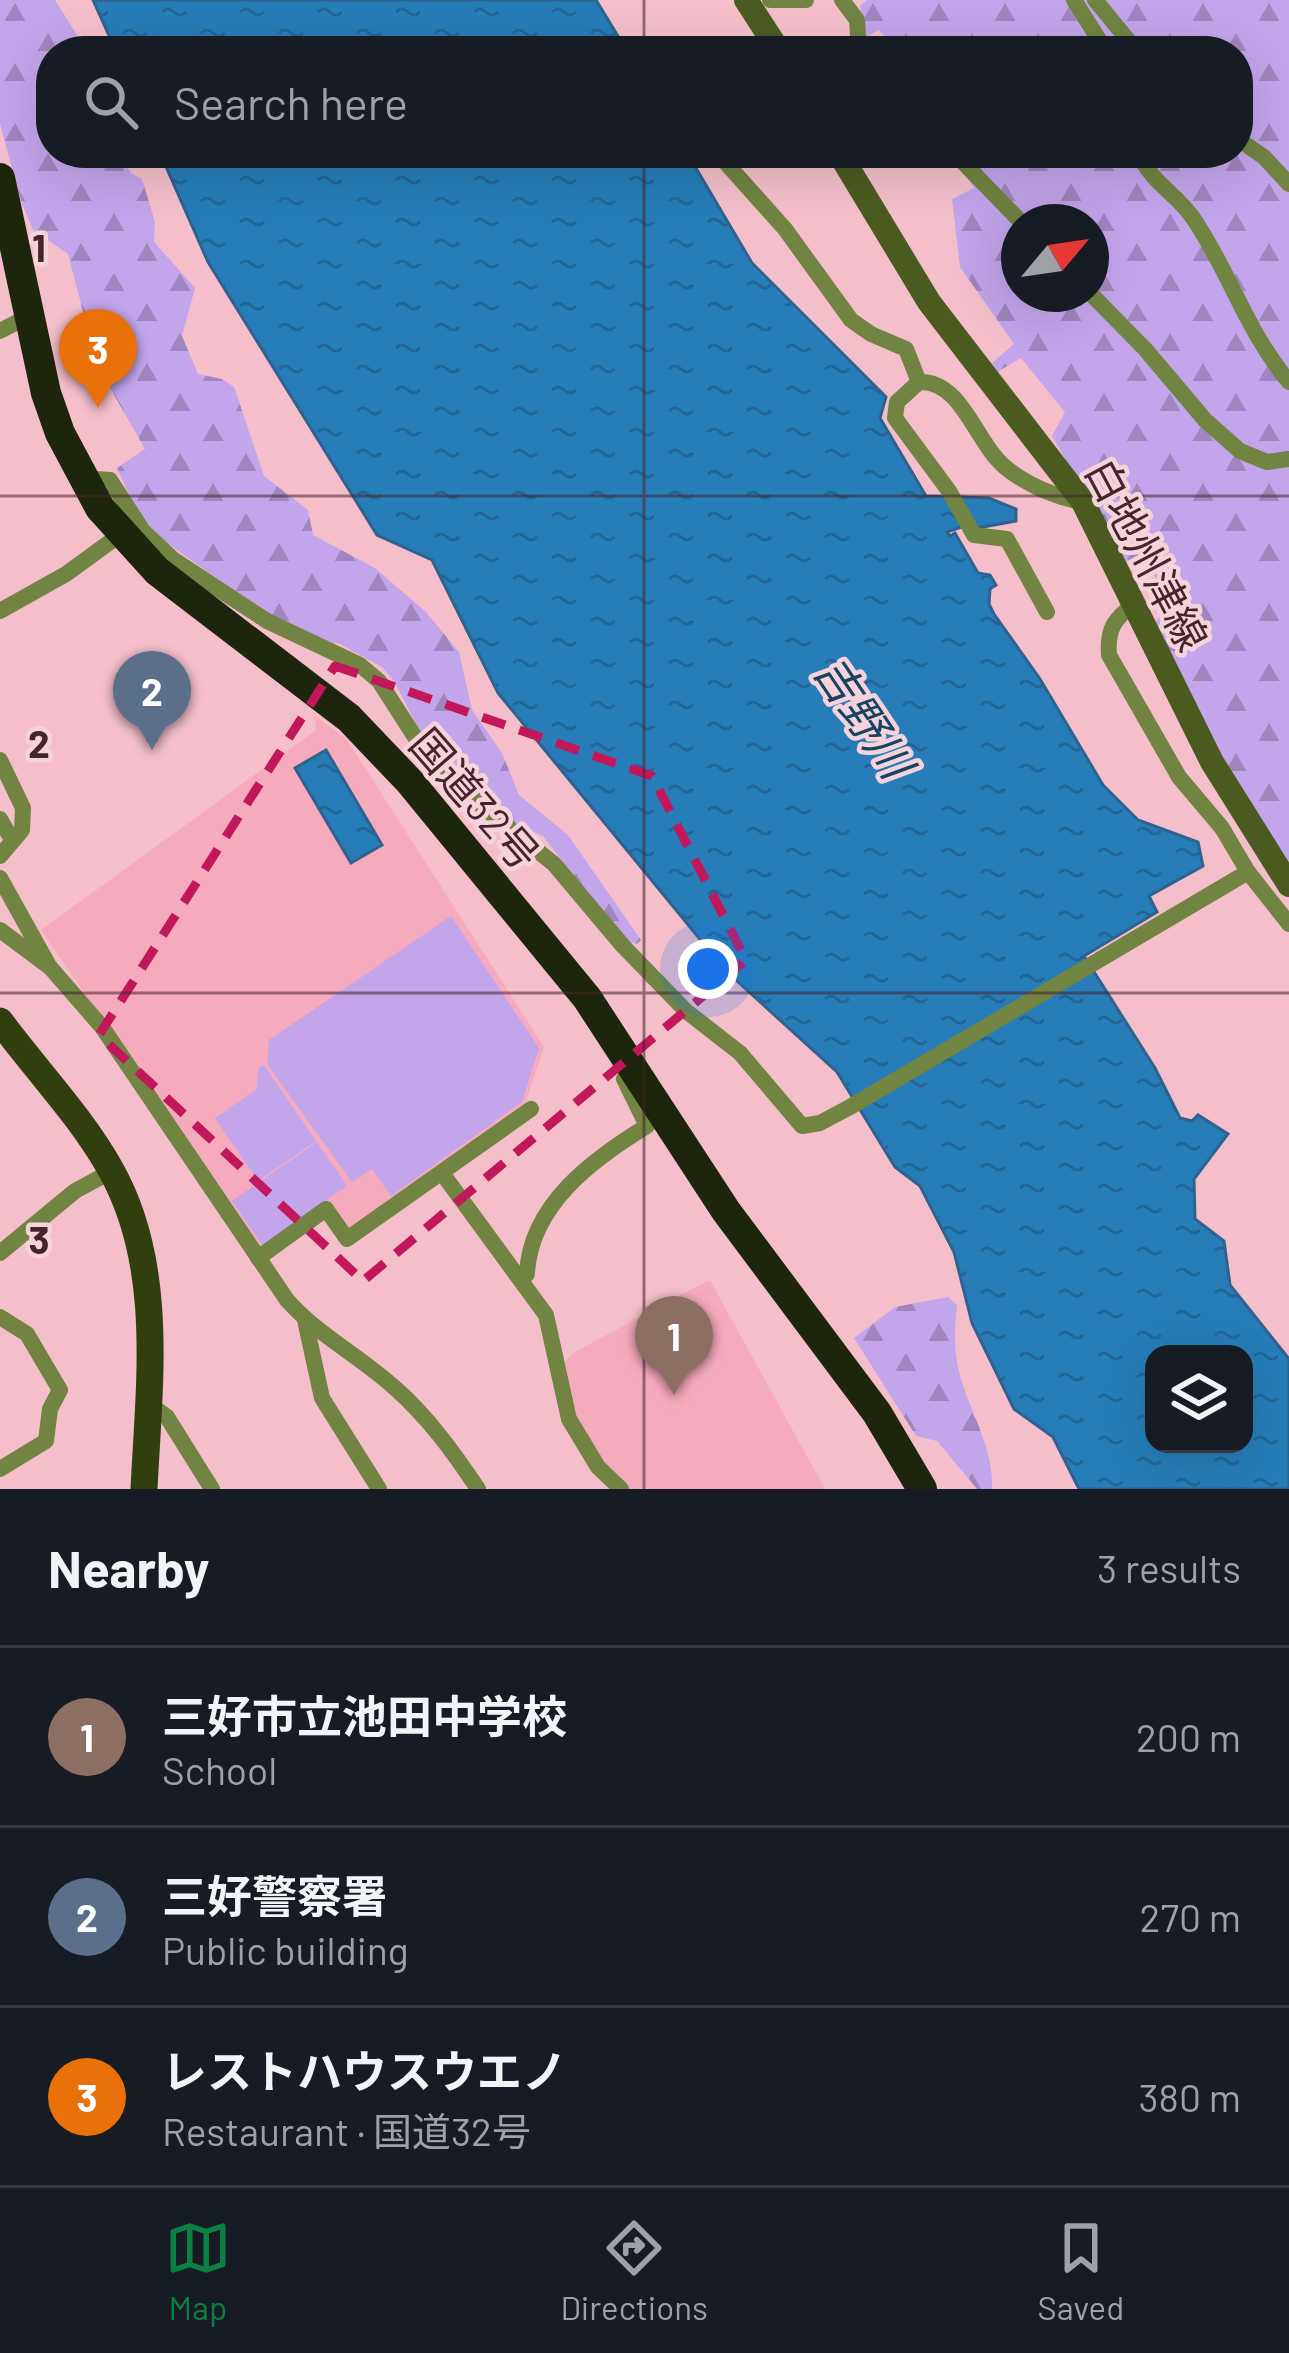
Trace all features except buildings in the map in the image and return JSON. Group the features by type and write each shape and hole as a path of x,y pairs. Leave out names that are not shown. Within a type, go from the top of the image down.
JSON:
{"highway":[{"name":"国道32号","path":"0,178 46,393 85,483 121,534 158,571 349,718 410,782 520,914 587,998 726,1211 878,1413 922,1489"}],"main road":[{"path":"746,0 769,36"},
{"name":"白地州津線","path":"848,168 929,302 1083,502 1212,762 1289,885"},
{"path":"0,1021 112,1171 143,1253 149,1298 144,1489"}],"street":[{"path":"770,0 806,0"},
{"path":"842,0 857,20 858,36"},
{"path":"1074,0 1097,36"},
{"path":"1095,0 1125,36"},
{"path":"1253,149 1289,184"},
{"path":"730,168 784,230 851,320 906,349 919,382"},
{"path":"969,168 1004,204"},
{"path":"1147,168 1156,184 1196,223 1252,332 1289,382"},
{"path":"1109,312 1204,420 1240,451 1267,462 1289,459"},
{"path":"0,331 31,314"},
{"path":"1047,612 1007,539 974,535 949,490 895,418 902,395 919,382 944,386 1008,470 1063,499 1083,502"},
{"path":"85,483 110,480 143,531 174,560 267,621 360,665 379,681 448,779 554,864 591,912 686,1011 740,1053 798,1123 820,1124 1248,872"},
{"path":"3,602 50,584 121,534"},
{"path":"1135,603 1108,632 1109,656 1179,777 1222,828 1248,872 1289,924"},
{"path":"0,760 23,808 22,830 0,856"},
{"path":"0,819 11,838"},
{"path":"0,878 49,966 102,1027 305,1320 393,1386 428,1421 478,1489"},
{"path":"0,930 49,966"},
{"path":"0,1044 19,1065 30,1062"},
{"path":"522,1279 536,1228 555,1200 606,1154 647,1126 629,1097 624,1078 633,1070"},
{"path":"258,1258 326,1209 347,1239 531,1108"},
{"path":"0,1253 75,1191 112,1171"},
{"path":"442,1173 546,1315 569,1420 598,1467 621,1489"},
{"path":"0,1317 27,1334 60,1390 50,1409 46,1441 0,1469"},
{"path":"305,1320 322,1398 379,1489"},
{"path":"148,1412 159,1411 167,1417 212,1489"}],"highlighted area":[{"path":"335,666 652,776 746,960 363,1281 99,1035"}],"shaded area":[{"path":"314,715 347,740 544,1047 525,1105 350,1230 329,1201 261,1250 41,930 316,730"},
{"path":"707,1281 825,1489 627,1489 598,1459 580,1430 565,1362 573,1353"}],"green space":[{"path":"0,0 55,0 78,36 36,36 36,168 128,168 142,179 155,222 154,242 195,288 182,336 198,374 234,387 264,476 308,510 313,535 375,568 426,612 459,652 472,710 502,753 519,795 568,835 641,940 637,944 608,921 543,836 520,826 457,777 428,747 382,667 338,643 326,643 265,614 154,533 134,506 117,468 145,449 97,365 68,254 33,230 0,124"},
{"path":"867,0 1289,0 1289,865 1234,779 1155,622 1170,606 1145,557 1124,561 1052,436 1065,412 1021,358 997,372 992,363 1014,344 960,267 952,199 974,188 960,168 1253,168 1253,36 884,36 879,30 868,36 860,6"},
{"path":"451,916 539,1048 522,1102 391,1196 372,1169 352,1182 267,1064 269,1040"},
{"path":"264,1065 316,1141 258,1181 215,1118 257,1089 258,1069"},
{"path":"317,1142 347,1186 262,1245 232,1201"},
{"path":"948,1297 957,1305 957,1362 984,1440 992,1489 977,1489 937,1441 916,1436 854,1338 895,1307"}],"water":[{"path":"93,0 596,0 618,36 109,36"},
{"name":"吉野川","path":"167,168 696,168 752,263 886,397 880,418 926,496 989,498 1016,509 1016,521 977,528 973,523 947,532 955,533 978,573 990,575 996,585 990,589 994,614 1040,679 1103,785 1138,820 1198,842 1203,866 1149,896 1157,912 1084,956 1155,1068 1180,1118 1192,1121 1198,1115 1228,1134 1194,1179 1195,1219 1224,1241 1230,1285 1289,1359 1289,1489 1079,1489 1053,1437 1014,1409 972,1323 954,1252 920,1186 895,1167 837,1072 726,971 498,693 432,560 377,535 208,262"},
{"path":"326,750 382,845 351,863 295,768"}],"place":[{"name":"レストハウスウエノ","path":"98,408"},
{"name":"三好警察署","path":"152,750"},
{"name":"三好市立池田中学校","path":"674,1395"}]}
